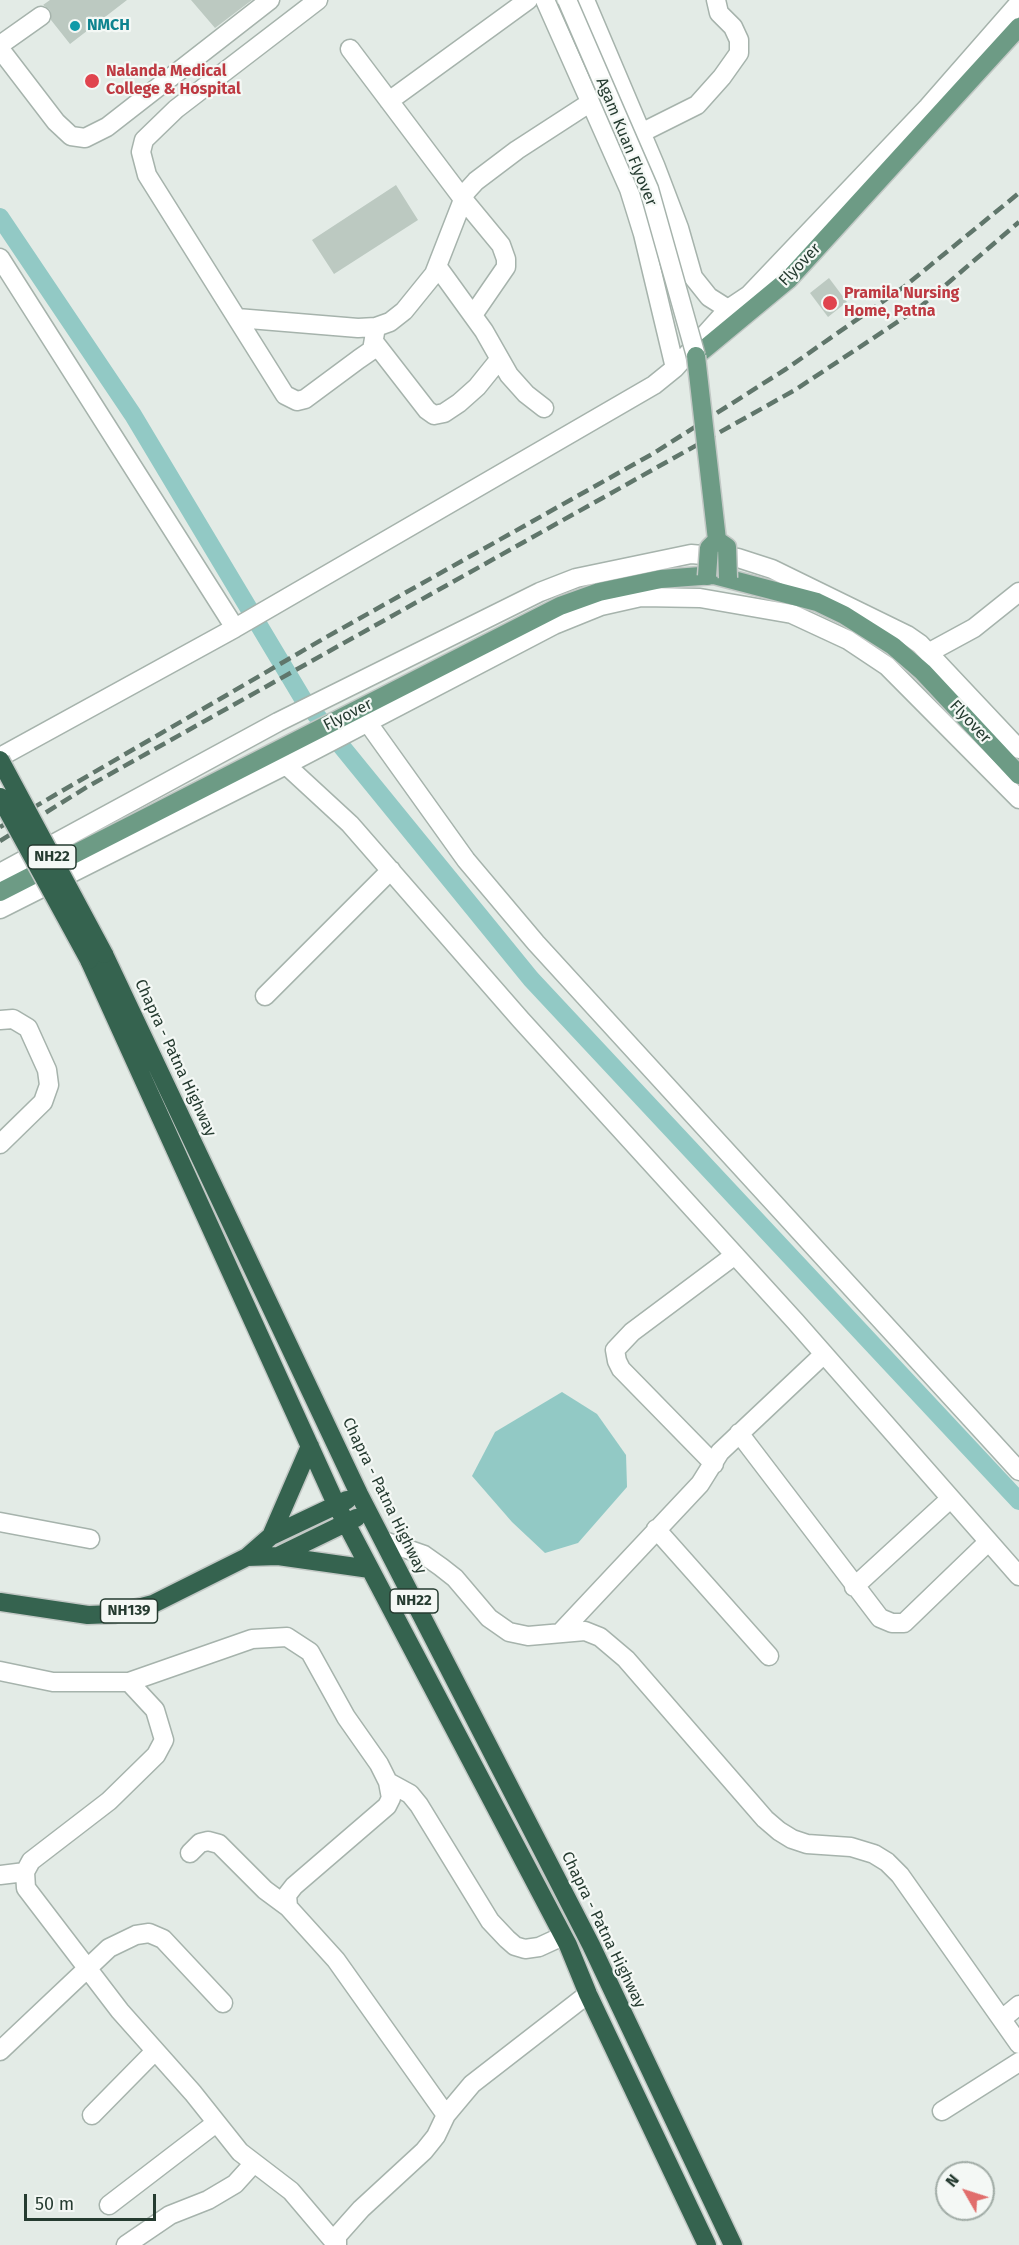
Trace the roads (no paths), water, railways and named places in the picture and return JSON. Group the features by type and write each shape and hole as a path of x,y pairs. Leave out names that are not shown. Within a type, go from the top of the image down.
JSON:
{"highway":[{"name":"NH22","path":"0,759 97,957 336,1504 563,1936 706,2245"},
{"name":"NH22","path":"0,797 97,957"},
{"name":"Chapra - Patna Highway","path":"97,957 359,1494 591,1945 733,2245"},
{"path":"271,1536 310,1446"},
{"name":"NH139","path":"0,1602 88,1615 114,1614 153,1604 247,1557 271,1536 359,1494"},
{"name":"NH139","path":"247,1557 278,1556 368,1511"},
{"path":"278,1556 370,1569"}],"main road":[{"name":"Flyover","path":"696,356 789,279 1019,27"},
{"path":"696,356 717,540 727,548 728,578"},
{"path":"707,576 709,549 717,540"},
{"name":"Flyover","path":"0,892 560,606 599,592 661,579 707,576 728,578 817,602 875,634 923,672 1019,775"}],"street":[{"path":"41,16 0,47 56,122 71,136 86,138 107,127 270,0"},
{"path":"318,0 176,109 144,140 141,152 147,175 276,384 285,395 297,400 304,399 372,350 376,335 404,311 434,274 463,199 471,186 492,167 591,102"},
{"path":"389,101 528,0"},
{"path":"545,0 637,212 675,368"},
{"name":"Agam Kuan Flyover","path":"567,0 649,189 696,356"},
{"path":"585,0 679,228 693,277 709,297 728,309"},
{"path":"641,133 697,105 711,91 738,53 739,40 734,27 719,13 716,0"},
{"path":"0,759 235,628 654,385 675,368 728,309 749,295 928,107 1019,3"},
{"path":"350,49 463,199 501,245 506,267 473,315"},
{"path":"0,258 235,628"},
{"path":"437,266 484,331 498,360 526,394 544,408"},
{"path":"237,318 342,327 376,335 427,410 434,415 444,413 459,403 477,387 498,360"},
{"path":"0,873 278,722 561,583 691,554 738,558 772,569 907,635 928,652 1019,749"},
{"path":"928,652 974,628 1019,592"},
{"path":"0,909 286,765 554,625 601,606 641,597 700,598 792,614 848,640 887,666 1019,800"},
{"path":"361,726 460,852 536,943 1019,1471"},
{"path":"286,765 350,824 521,1020 824,1354 1019,1576"},
{"path":"265,996 391,870"},
{"path":"0,1020 13,1019 28,1028 47,1070 49,1085 44,1102 0,1144"},
{"path":"714,1464 621,1369 616,1362 615,1350 632,1332 735,1255"},
{"path":"561,1632 700,1484 720,1452 824,1354"},
{"path":"739,1433 854,1587 880,1618 892,1623 904,1623 988,1542"},
{"path":"854,1587 950,1499"},
{"path":"0,1522 90,1539"},
{"path":"656,1529 769,1656"},
{"path":"384,1541 424,1555 441,1567 455,1578 489,1618 509,1632 528,1636 585,1631 600,1637 619,1653 765,1820 779,1831 807,1844 851,1847 874,1854 887,1862 900,1875 1019,2044"},
{"path":"0,1671 53,1682 129,1682 252,1639 286,1637 310,1652 346,1717 379,1764 388,1782 391,1798 387,1806 294,1886 287,1895 288,1907"},
{"path":"129,1682 155,1710 162,1725 164,1740 156,1755 109,1801 31,1861 25,1872 26,1888 87,1968 240,2152 291,2191 336,2244"},
{"path":"388,1782 410,1794 419,1805 490,1921 507,1939 515,1946 525,1949 539,1947 563,1936"},
{"path":"190,1853 200,1844 208,1841 219,1844 265,1890 288,1907 336,1960 446,2115"},
{"path":"0,1875 25,1872"},
{"path":"0,2051 87,1968 116,1944 149,1933 164,1938 223,2003"},
{"path":"336,2244 337,2236 361,2209 424,2151 436,2136 446,2115 472,2084 588,1994"},
{"path":"1002,2019 1019,2005"},
{"path":"92,2115 155,2051"},
{"path":"942,2111 1019,2062"},
{"path":"109,2205 216,2123"},
{"path":"126,2245 170,2215 208,2200 235,2184 254,2163"}],"water":[{"path":"562,1392 597,1414 626,1455 627,1487 578,1543 545,1553 512,1522 472,1476 495,1432"}],"waterway":[{"path":"0,217 133,415 303,699 531,979 1019,1501"}],"railway":[{"path":"0,827 323,639 654,453 786,369 905,286 1019,193"},
{"path":"0,841 87,787 795,390 920,307 1019,222"}],"place":[{"name":"NMCH","path":"75,26"},
{"name":"Nalanda Medical College & Hospital","path":"92,81"},
{"name":"Pramila Nursing Home, Patna","path":"830,303"}]}
